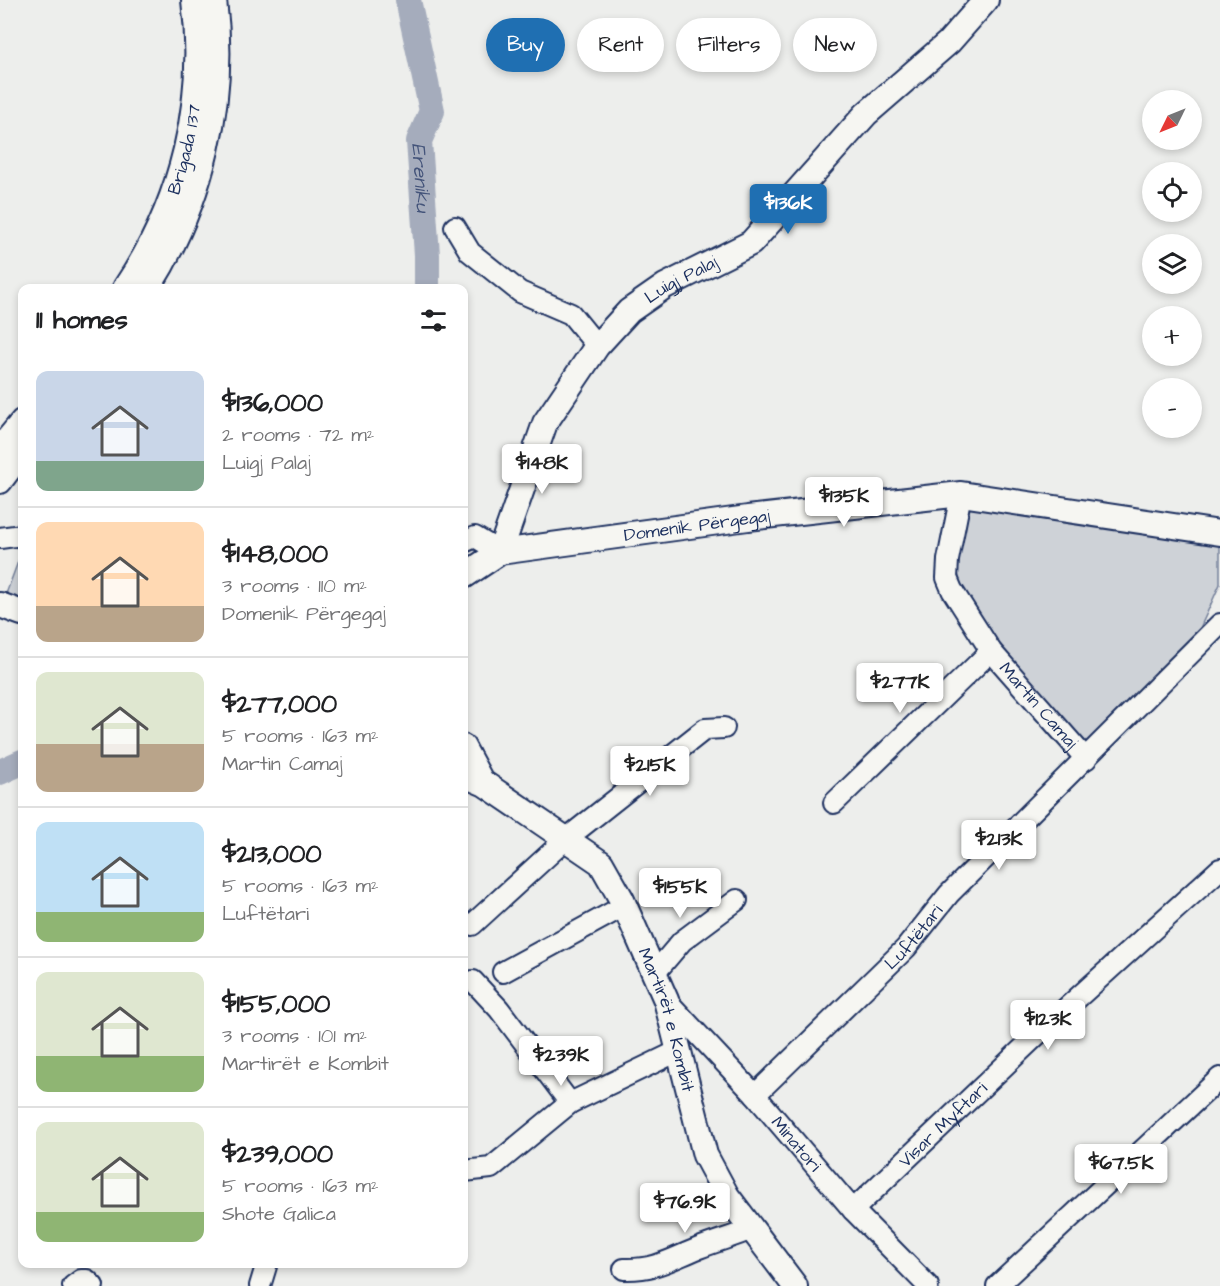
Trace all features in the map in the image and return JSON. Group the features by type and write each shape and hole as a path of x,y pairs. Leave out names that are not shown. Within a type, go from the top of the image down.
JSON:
{"main road":[{"name":"Brigada 137","path":"127,284 161,224 185,155 197,81 194,0"},
{"name":"Brigada 137","path":"150,284 179,231 204,160 216,82 214,0"},
{"name":"Luigj Palaj","path":"500,552 545,423 597,346 629,311 665,286 751,243 866,114 949,42 986,0"},
{"path":"0,449 18,427"},
{"path":"0,481 18,457"},
{"name":"Domenik Përgegaj","path":"468,573 500,552 748,518 961,494 1220,534"},
{"name":"Martirët e Kombit","path":"474,779 601,863 624,906 666,1000 705,1155 727,1196 795,1286"}],"street":[{"path":"455,227 470,252 520,292 571,314 597,346"},
{"name":"Martin Camaj","path":"961,494 950,545 947,578 991,651 1086,759"},
{"path":"0,538 18,536"},
{"path":"468,540 475,537 500,552"},
{"name":"Luftëtari","path":"755,1095 906,948 949,894 1220,624"},
{"name":"Martin Camaj","path":"834,803 991,651"},
{"path":"472,926 566,839 705,729 724,728"},
{"path":"468,759 474,779"},
{"name":"Visar Myftari","path":"853,1210 1040,1032 1218,875"},
{"path":"654,974 682,941 737,900"},
{"path":"503,972 624,906"},
{"path":"473,981 499,1009 570,1103"},
{"name":"Minatori","path":"666,1000 755,1095 853,1210 928,1286"},
{"path":"468,1171 491,1168 570,1103 678,1051"},
{"path":"997,1286 1220,1078"},
{"path":"624,1269 646,1270 752,1229"},
{"path":"261,1286 266,1268"},
{"path":"73,1286 81,1280 87,1280 93,1286"}],"shaded area":[{"path":"970,508 1220,545 1220,584 1200,628 1087,744 1010,660 974,610 962,586 957,566 957,552"},
{"path":"18,562 18,598 6,594"}],"waterway":[{"name":"Ereniku","path":"408,0 432,111 419,141 427,284"},
{"name":"Ereniku","path":"0,772 18,764"}]}
